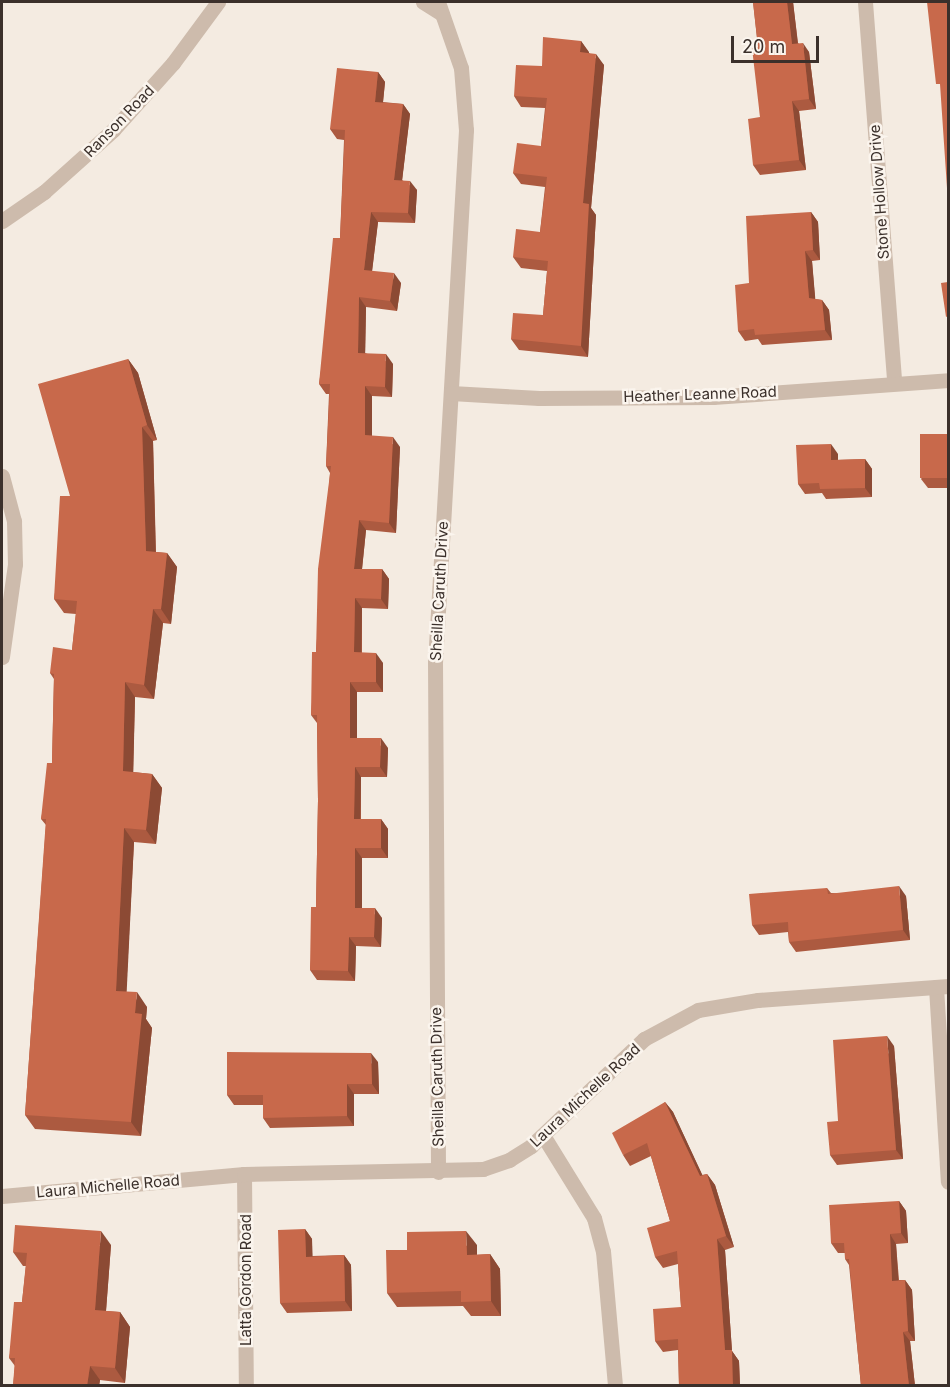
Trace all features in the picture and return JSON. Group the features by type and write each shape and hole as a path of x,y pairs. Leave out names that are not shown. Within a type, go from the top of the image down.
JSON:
{"street":[{"name":"Ranson Road","path":"2,222 44,192 113,130 173,63 218,2"},
{"name":"Sheilla Caruth Drive","path":"423,2 440,8 460,68 466,130 434,720 438,1172"},
{"name":"Stone Hollow Drive","path":"865,2 894,383"},
{"name":"Heather Leanne Road","path":"451,393 539,398 714,397 948,380"},
{"path":"2,476 14,521 15,564 2,657"},
{"name":"Laura Michelle Road","path":"2,1196 244,1174 438,1172 492,1166 509,1160 544,1137 644,1039 698,1010 727,1003 942,987"},
{"path":"942,987 948,1182"},
{"path":"544,1137 594,1218 603,1251 615,1386"},
{"name":"Latta Gordon Road","path":"244,1174 246,1386"}],"building":[{"path":"753,2 787,2 792,44 803,43 809,99 792,101 799,160 753,165 748,119 760,117 752,48 758,47"},
{"path":"927,2 948,2 948,203 940,84 936,84"},
{"path":"543,37 581,41 580,52 596,54 583,203 589,204 581,346 511,339 513,313 543,315 548,261 513,257 516,229 540,232 547,177 513,173 517,143 541,146 547,98 514,96 516,65 542,66"},
{"path":"337,68 378,72 375,102 403,104 394,180 410,181 408,213 371,212 364,270 394,273 390,301 359,297 358,353 386,354 385,387 365,386 365,435 393,437 389,523 359,520 354,569 382,569 381,599 355,598 354,652 376,653 376,682 350,682 350,738 381,738 380,767 355,767 354,819 381,819 381,848 355,848 355,908 375,908 374,937 349,937 348,971 310,970 311,907 316,907 318,800 317,715 311,715 312,652 316,652 318,569 331,466 326,466 330,384 319,384 333,238 340,238 345,130 330,129"},
{"path":"811,212 813,250 805,251 809,298 822,300 825,330 755,335 754,329 738,331 735,285 749,283 746,216"},
{"path":"948,282 948,316 946,317 941,283"},
{"path":"128,359 147,425 142,427 146,551 167,553 161,609 153,609 144,685 125,682 123,771 152,774 146,830 124,828 116,991 137,992 135,1013 142,1014 131,1122 25,1115 46,819 41,819 47,763 52,763 54,674 50,673 53,647 72,650 77,601 54,599 60,496 70,496 38,384"},
{"path":"920,434 948,434 948,478 920,478"},
{"path":"831,444 831,460 865,459 865,488 820,489 819,483 798,484 796,445"},
{"path":"899,886 903,930 789,942 788,922 752,925 749,894 827,888 828,894"},
{"path":"887,1036 896,1150 830,1155 827,1122 838,1121 833,1040"},
{"path":"227,1052 371,1053 372,1084 347,1084 347,1116 263,1118 263,1095 227,1095"},
{"path":"665,1102 700,1176 707,1174 726,1236 717,1239 725,1350 732,1350 733,1386 679,1386 678,1339 655,1341 653,1309 681,1307 677,1251 655,1257 647,1228 670,1221 647,1143 623,1155 612,1133"},
{"path":"899,1201 901,1233 890,1234 892,1281 905,1280 908,1331 903,1332 909,1386 861,1386 849,1259 845,1259 844,1243 831,1243 829,1205"},
{"path":"15,1225 101,1231 95,1310 120,1312 115,1368 90,1366 87,1386 13,1386 15,1358 9,1358 14,1302 22,1302 27,1253 13,1252"},
{"path":"305,1229 306,1257 344,1255 345,1301 280,1303 278,1230"},
{"path":"466,1231 467,1255 490,1254 491,1301 461,1302 461,1291 387,1293 386,1250 407,1250 407,1232"}]}
